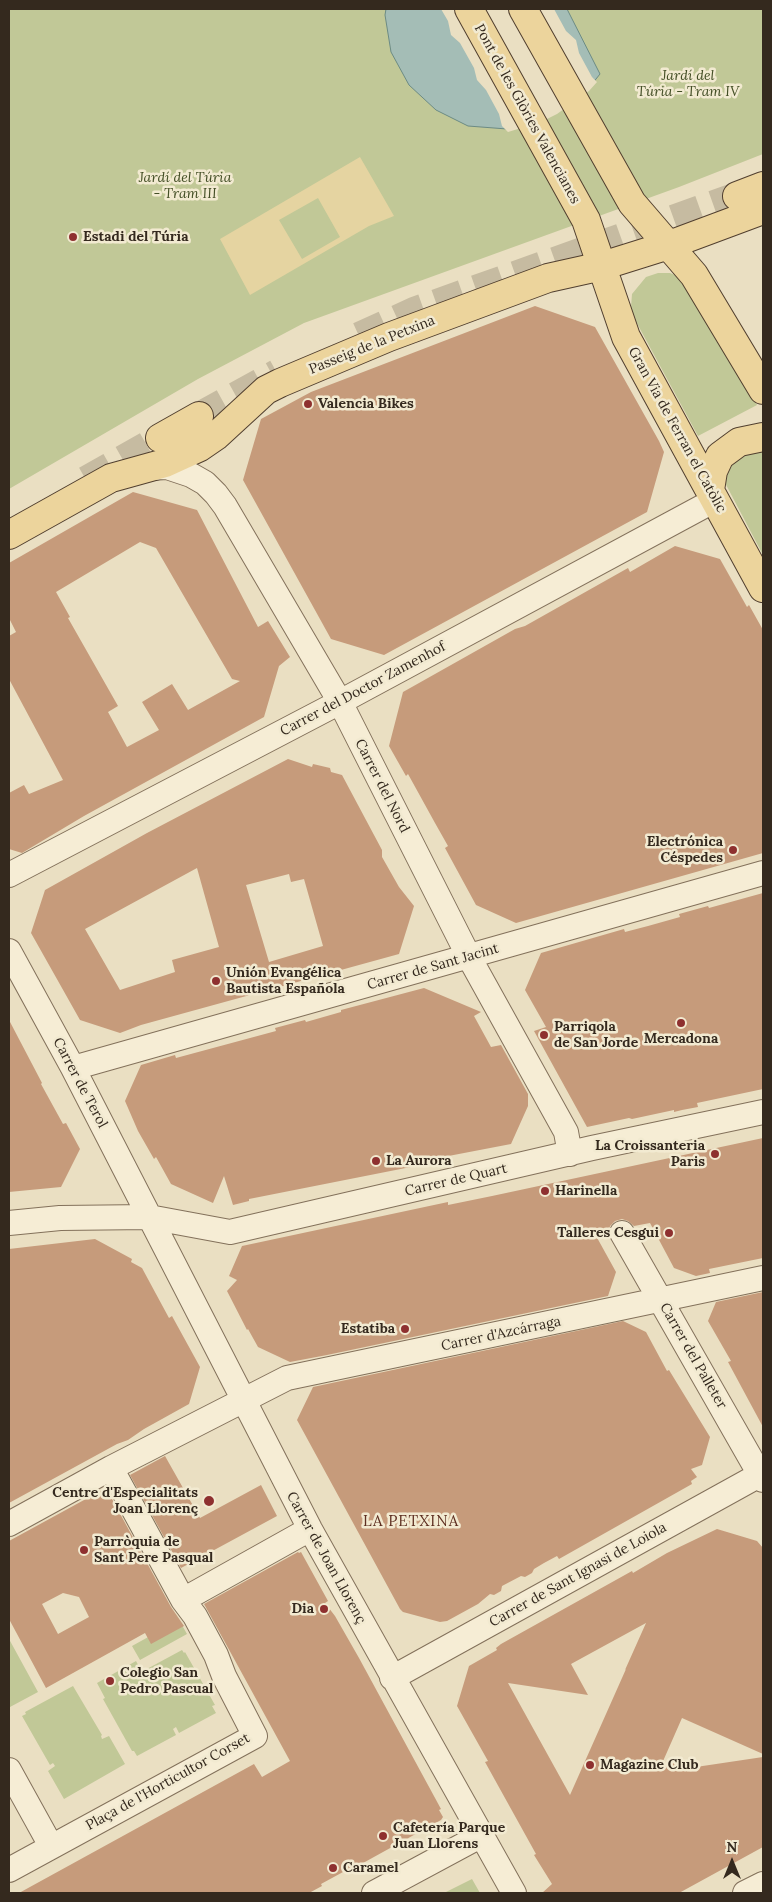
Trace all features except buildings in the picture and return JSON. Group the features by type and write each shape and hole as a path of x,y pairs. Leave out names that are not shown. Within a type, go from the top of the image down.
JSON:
{"main road":[{"name":"Pont de les Glòries Valencianes","path":"469,9 586,220 602,266"},
{"path":"524,9 632,203 694,275 708,295 763,390"},
{"path":"738,196 763,186"},
{"name":"Passeig de la Petxina","path":"9,536 111,478 165,463 200,447 216,436 266,390 389,337 548,278 602,266 669,245 763,210"},
{"name":"Gran Via de Ferran el Catòlic","path":"602,266 626,338 763,588"},
{"path":"160,438 199,416"},
{"path":"712,495 713,471 720,456 739,442 763,437"}],"street":[{"name":"Carrer del Nord","path":"146,468 168,467 191,475 205,483 216,494 340,702 469,957 566,1132 570,1154"},
{"name":"Carrer del Doctor Zamenhof","path":"9,875 340,702 712,495"},
{"name":"Carrer de Sant Jacint","path":"73,1068 763,874"},
{"name":"Carrer de Terol","path":"9,951 73,1068 149,1217"},
{"name":"Carrer de Quart","path":"9,1223 60,1218 149,1217 230,1232 763,1112"},
{"name":"Carrer de Joan Llorenç","path":"149,1217 310,1529 514,1893"},
{"name":"Carrer del Palleter","path":"622,1233 762,1476"},
{"name":"Carrer d'Azcárraga","path":"9,1524 111,1468 287,1378 763,1278"},
{"name":"Plaça de l'Horticultor Corset","path":"9,1870 256,1736 195,1616 183,1600 111,1468"},
{"name":"Carrer de Sant Ignasi de Loiola","path":"392,1678 762,1476"},
{"path":"183,1600 310,1529"},
{"path":"9,1770 51,1846"},
{"path":"374,1893 482,1836"},
{"path":"746,1893 763,1884"}],"green space":[{"name":"Jardí del Túria - Tram III","path":"9,9 763,9 763,154 679,187 304,323 198,379 9,489"},
{"path":"658,273 670,273 682,278 697,300 757,405 698,436 633,316 631,307 632,294 646,277"},
{"path":"763,445 763,555 723,479 729,462"},
{"path":"179,1620 187,1634 140,1660 132,1646"},
{"path":"9,1639 38,1692 10,1707 9,1705"},
{"path":"182,1650 185,1652 215,1705 212,1706 216,1713 179,1733 176,1727 173,1729 176,1735 137,1756 132,1751 103,1699 105,1698 97,1683 136,1661 144,1676 147,1674 145,1670"},
{"path":"73,1686 102,1735 102,1739 109,1736 125,1764 64,1799 48,1771 55,1766 53,1763 50,1765 22,1716 26,1714 25,1712"},
{"path":"472,1879 480,1893 444,1893"}],"sand":[{"path":"360,157 394,216 369,226 250,295 220,239","holes":["318,198 340,237 302,259 279,220"]}],"water":[{"path":"386,9 567,9 600,74 588,89 507,129 468,126 436,110 409,85 391,52 385,15"}],"pier":[{"path":"441,9 554,9 566,31 576,40 579,53 592,77 597,82 589,91 557,114 541,122 508,132 502,126 499,114 486,90 477,80 474,68 460,43 451,35 448,21"}],"tunnel":[{"path":"359,336 414,311 737,196"},
{"path":"199,416 277,373"},
{"path":"86,480 160,438"}],"place":[{"name":"Estadi del Túria","path":"73,237"},
{"name":"Valencia Bikes","path":"308,404"},
{"name":"Electrónica Céspedes","path":"733,850"},
{"name":"Unión Evangélica Bautista Española","path":"216,981"},
{"name":"Mercadona","path":"681,1023"},
{"name":"Parriqola de San Jorde","path":"544,1035"},
{"name":"La Croissanteria Paris","path":"715,1154"},
{"name":"La Aurora","path":"376,1161"},
{"name":"Harinella","path":"545,1191"},
{"name":"Talleres Cesgui","path":"669,1233"},
{"name":"Estatiba","path":"405,1329"},
{"name":"Centre d'Especialitats Joan Llorenç","path":"209,1501"},
{"name":"Parròquia de Sant Pere Pasqual","path":"84,1550"},
{"name":"Dia","path":"324,1609"},
{"name":"Colegio San Pedro Pascual","path":"110,1681"},
{"name":"Magazine Club","path":"590,1765"},
{"name":"Cafetería Parque Juan Llorens","path":"383,1836"},
{"name":"Caramel","path":"333,1868"}],"district":[{"name":"LA PETXINA","path":"411,1522"}],"park label":[{"name":"Jardí del Túria - Tram IV","path":"688,84"}]}
